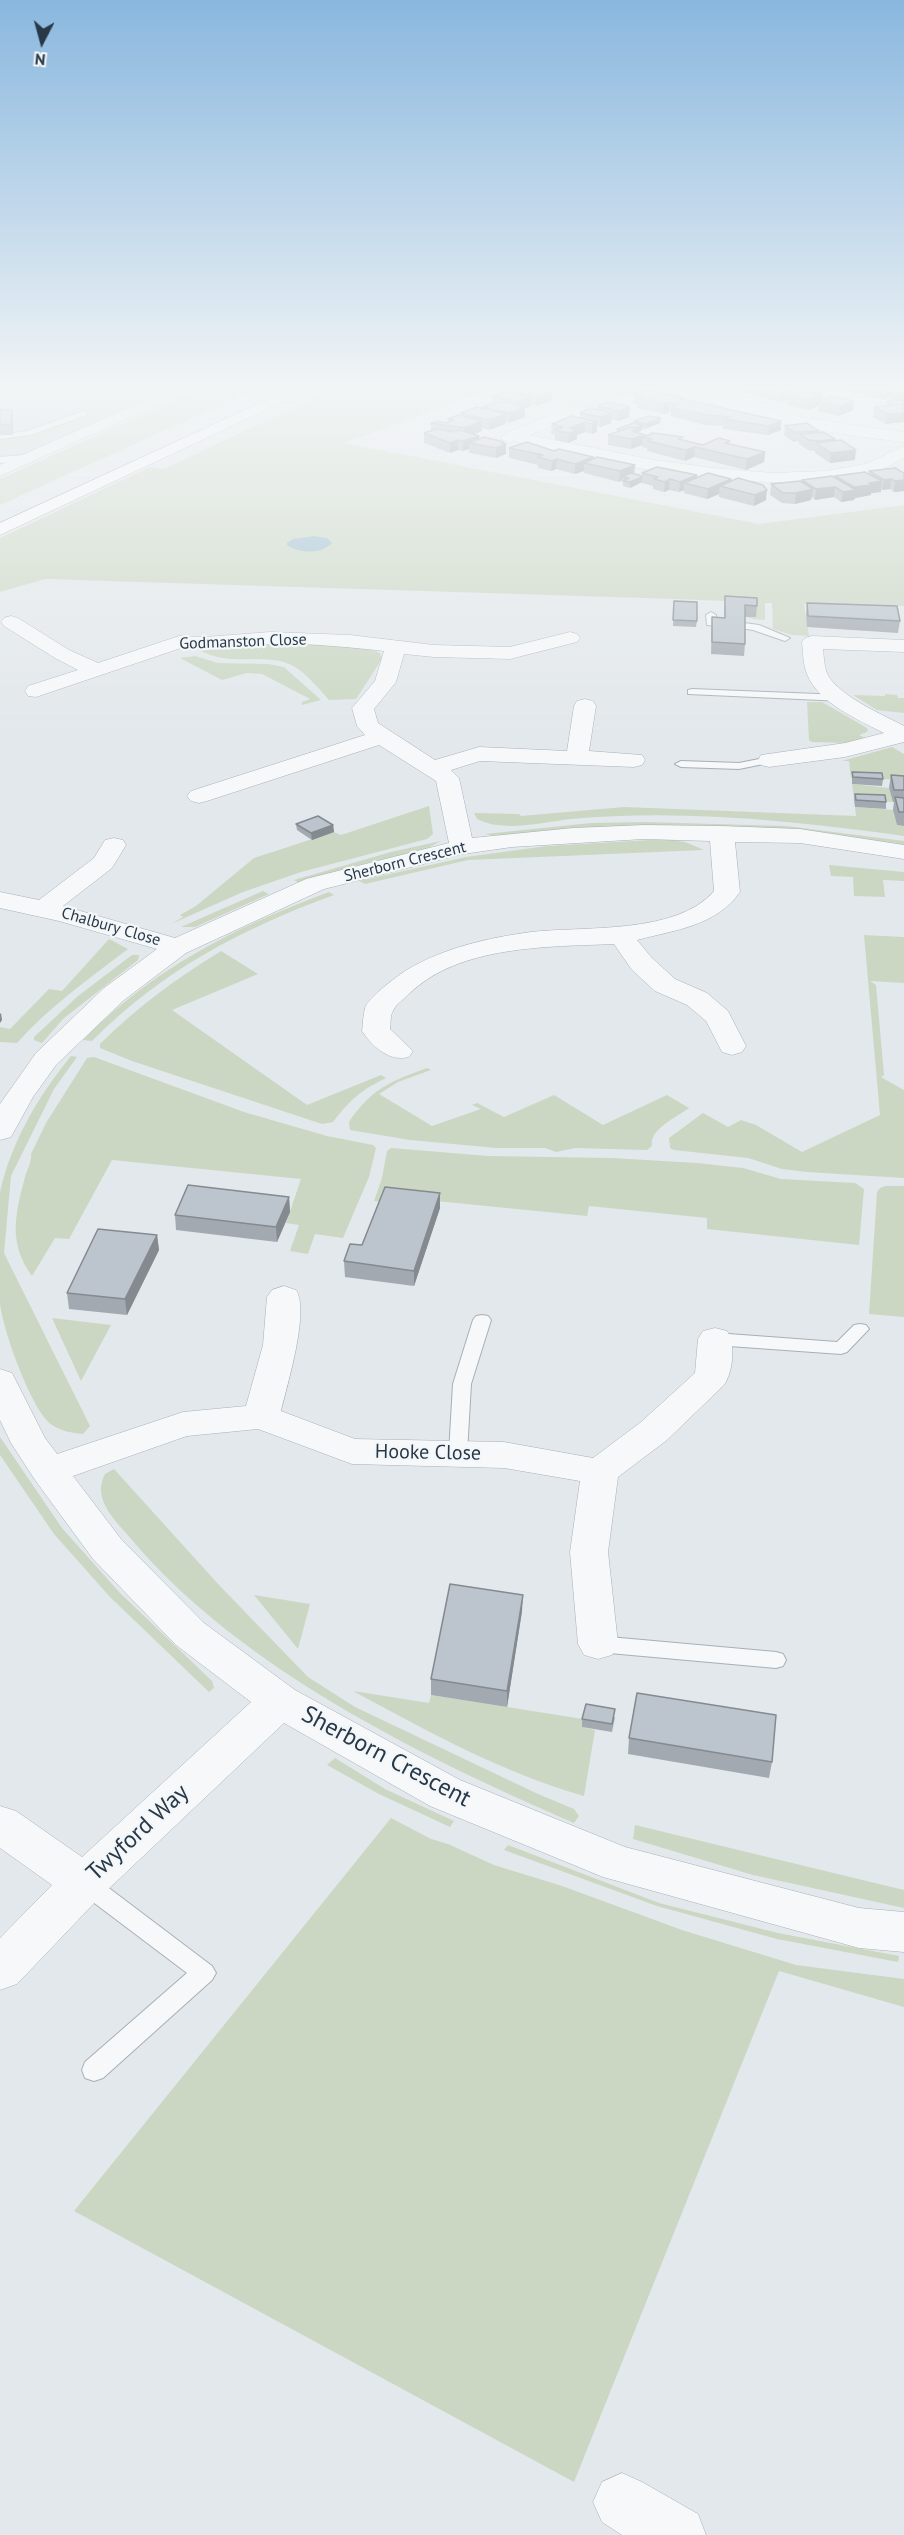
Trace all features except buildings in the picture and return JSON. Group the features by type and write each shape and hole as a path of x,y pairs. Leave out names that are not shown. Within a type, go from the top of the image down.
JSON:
{"highway":[{"path":"0,530 47,508"}],"street":[{"path":"58,624 19,628 62,654 94,669"},
{"name":"Godmanston Close","path":"36,691 94,669 140,657 178,642 205,643 270,638 350,641 396,647 510,654 546,646 567,647"},
{"path":"785,638 812,642 904,646"},
{"path":"812,642 818,677 827,688 861,712 904,735"},
{"path":"396,647 385,681 363,708 368,726 381,737 447,778 458,835 463,848"},
{"path":"578,757 585,706"},
{"path":"769,760 804,749 845,750 904,735"},
{"path":"199,796 381,737"},
{"path":"434,768 479,754 634,760"},
{"path":"236,785 262,801"},
{"name":"Sherborn Crescent","path":"0,1131 19,1096 57,1046 114,994 177,947 315,884 463,848 512,840 573,835 644,832 800,836 904,852"},
{"path":"399,1051 376,1031 379,1008 404,984 436,964 486,948 533,940 621,936 688,919 716,905 727,892 722,833"},
{"name":"Chalbury Close","path":"45,908 103,863 114,845"},
{"name":"Chalbury Close","path":"0,900 45,908 121,928 177,947"},
{"path":"621,936 642,964 665,985 697,999 718,1017 732,1046"},
{"path":"261,1417 280,1345 284,1298"},
{"path":"598,1644 589,1552 600,1472 654,1431 712,1377 715,1339"},
{"name":"Sherborn Crescent","path":"0,1381 25,1434 48,1471 107,1549 190,1634 280,1701 445,1793 619,1864 859,1928 904,1932"},
{"name":"Hooke Close","path":"48,1471 183,1424 261,1417 352,1451 504,1455 600,1472"},
{"name":"Twyford Way","path":"0,1970 84,1883 280,1701"},
{"path":"0,1824 84,1883"},
{"path":"622,2502 677,2535"}],"lane":[{"path":"711,615 711,624 724,625"},
{"path":"744,626 755,627 785,638"},
{"path":"692,692 843,698"},
{"path":"681,764 739,766 769,760"},
{"path":"458,1454 462,1384 482,1320"},
{"path":"715,1339 841,1348 860,1329"},
{"path":"598,1644 776,1660"},
{"path":"84,1883 204,1973 94,2070"}],"green space":[{"path":"63,508 679,508 759,524 879,508 904,508 904,606 804,604 809,636 792,635 773,629 772,603 765,603 765,620 752,619 724,608 724,601 674,599 45,579 0,592 0,538"},
{"path":"333,644 380,653 382,659 356,699 329,700 304,674 284,662 225,658 199,650 253,645"},
{"path":"195,656 218,663 268,664 284,667 321,700 302,705 302,702 310,699 262,674 247,673 222,680 180,658"},
{"path":"885,694 904,698 904,713 877,710 853,695 885,696"},
{"path":"807,702 822,702 862,725 868,729 867,732 859,735 865,738 849,743 812,742 809,740"},
{"path":"892,747 904,754 904,780 851,778 849,761 842,761"},
{"path":"852,784 889,788 893,802 854,800"},
{"path":"429,806 433,834 427,839 301,872 243,892 171,924 183,917 180,915 196,906 254,858 334,832 341,835"},
{"path":"624,807 856,816 855,807 893,810 897,825 904,826 904,836 780,821 697,816 613,816 511,826 488,823 477,819 474,813 519,814 521,816"},
{"path":"645,822 786,826 904,841 904,845 786,830 494,836 485,834 591,823"},
{"path":"667,839 685,842 704,850 468,860 365,884 359,881 466,857 547,846"},
{"path":"441,841 424,850 355,866 299,883 294,880 391,852"},
{"path":"829,865 904,872 904,881 883,880 885,897 854,896 853,877 831,876"},
{"path":"263,891 269,894 195,927 181,927"},
{"path":"329,892 334,895 267,922 205,954 147,993 92,1041 83,1040 138,992 197,952 261,919"},
{"path":"864,935 904,937 904,983 870,981 876,985 884,1075 881,1077 904,1090 904,1178 782,1169 748,1158 670,1148 669,1138 703,1113 728,1127 741,1120 756,1125 802,1152 880,1115"},
{"path":"109,939 128,949 57,1005 17,1043 0,1042 0,1027 10,1029 49,989 62,991"},
{"path":"221,951 258,974 172,1010 307,1105 381,1075 386,1078 356,1096 333,1122 322,1124 132,1061 100,1048 100,1044 114,1030 143,1005"},
{"path":"132,955 139,955 138,960 63,1019 42,1043 34,1040 34,1037 78,996"},
{"path":"71,1056 77,1057 54,1089 11,1176 4,1253 90,1426 83,1434 59,1429 44,1417 19,1368 6,1331 0,1303 0,1192 5,1173 19,1137 37,1103"},
{"path":"94,1057 244,1112 327,1136 373,1145 376,1148 369,1177 343,1238 315,1234 308,1254 290,1251 299,1225 286,1223 301,1179 112,1160 69,1239 55,1238 32,1276 19,1252 16,1228 18,1204 31,1154 46,1123 87,1058"},
{"path":"427,1068 431,1070 398,1082 379,1094 432,1126 481,1109 472,1105 477,1103 504,1117 554,1095 603,1125 667,1095 689,1108 659,1129 652,1140 652,1146 647,1150 575,1148 556,1152 545,1148 496,1148 410,1140 350,1130 349,1122 365,1101 392,1082"},
{"path":"391,1148 488,1156 612,1158 697,1163 743,1168 781,1179 855,1183 864,1189 859,1245 707,1229 707,1218 589,1206 587,1216 416,1199 414,1206 374,1201 382,1178 387,1151"},
{"path":"886,1186 904,1186 904,1317 869,1314 877,1192"},
{"path":"52,1318 111,1325 81,1381"},
{"path":"0,1437 62,1528 119,1592 212,1681 214,1688 209,1692 110,1597 54,1534 0,1455"},
{"path":"114,1469 219,1585 308,1677 355,1707 574,1809 579,1816 574,1823 456,1769 336,1705 225,1629 176,1586 113,1518 103,1502 101,1493 105,1474"},
{"path":"254,1595 310,1604 298,1649"},
{"path":"353,1691 429,1703 431,1695 583,1719 582,1727 595,1730 584,1796 524,1776 495,1763 437,1736"},
{"path":"335,1758 385,1789 454,1821 450,1827 379,1794 327,1765"},
{"path":"391,1818 431,1839 448,1844 494,1865 562,1886 682,1930 796,1965 904,1979 904,2007 779,1971 574,2482 74,2211"},
{"path":"635,1825 904,1890 904,1908 753,1875 633,1839"},
{"path":"508,1845 659,1903 778,1933 899,1956 898,1962 777,1939 657,1906 504,1850"}],"water":[{"path":"314,536 327,538 332,543 328,547 310,552 287,545 293,539"}]}
